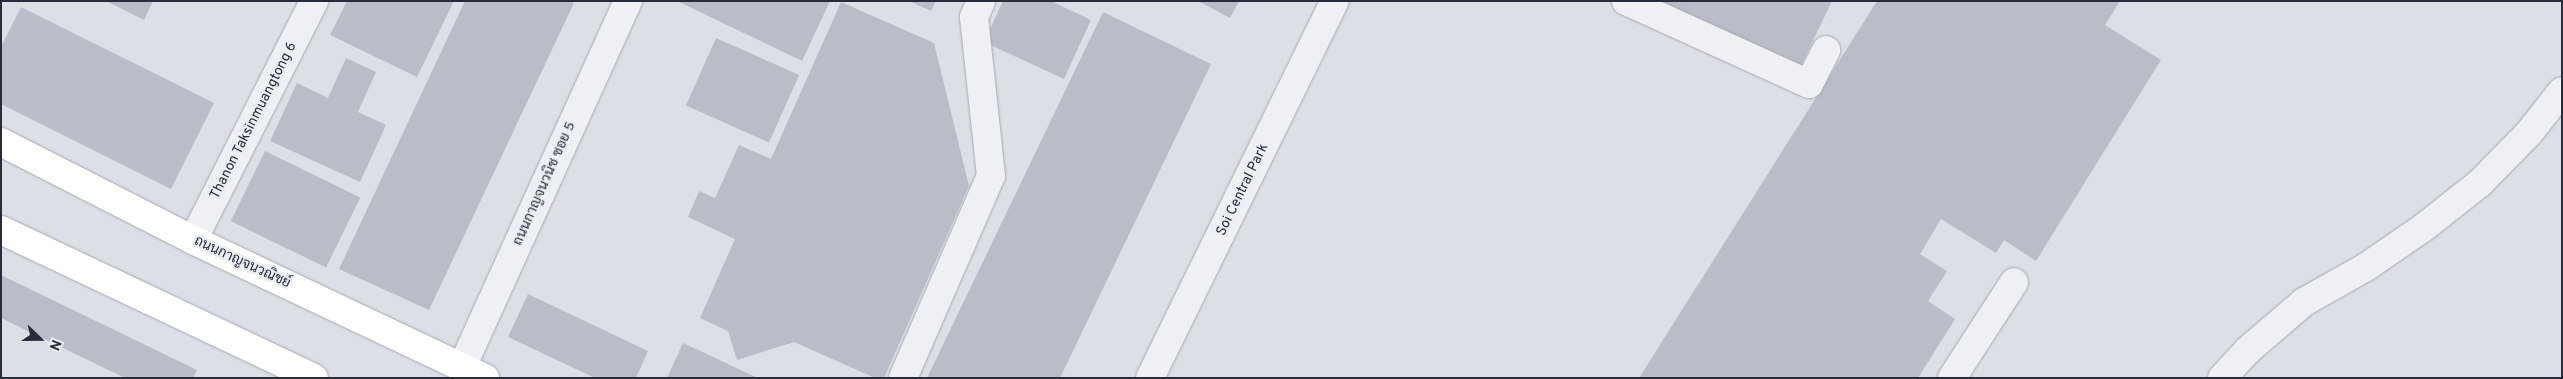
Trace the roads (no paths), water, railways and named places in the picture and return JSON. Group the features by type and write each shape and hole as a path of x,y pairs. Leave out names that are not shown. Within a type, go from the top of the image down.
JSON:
{"main road":[{"name":"ถนนกาญจนวณิชย์","path":"1,142 193,240 474,372"},
{"path":"1,230 314,378"}],"street":[{"name":"Thanon Taksinmuangtong 6","path":"193,240 314,1"},
{"name":"ถนนกาญจนวนิช ซอย 5","path":"474,372 628,1"},
{"path":"903,378 991,176 974,17 981,1"},
{"name":"Soi Central Park","path":"1150,378 1335,1"},
{"path":"1626,1 1809,84 1826,50"},
{"path":"2222,378 2248,350 2304,302 2366,267 2407,239 2480,183 2529,133 2562,91"},
{"path":"1952,378 2014,282"}]}
